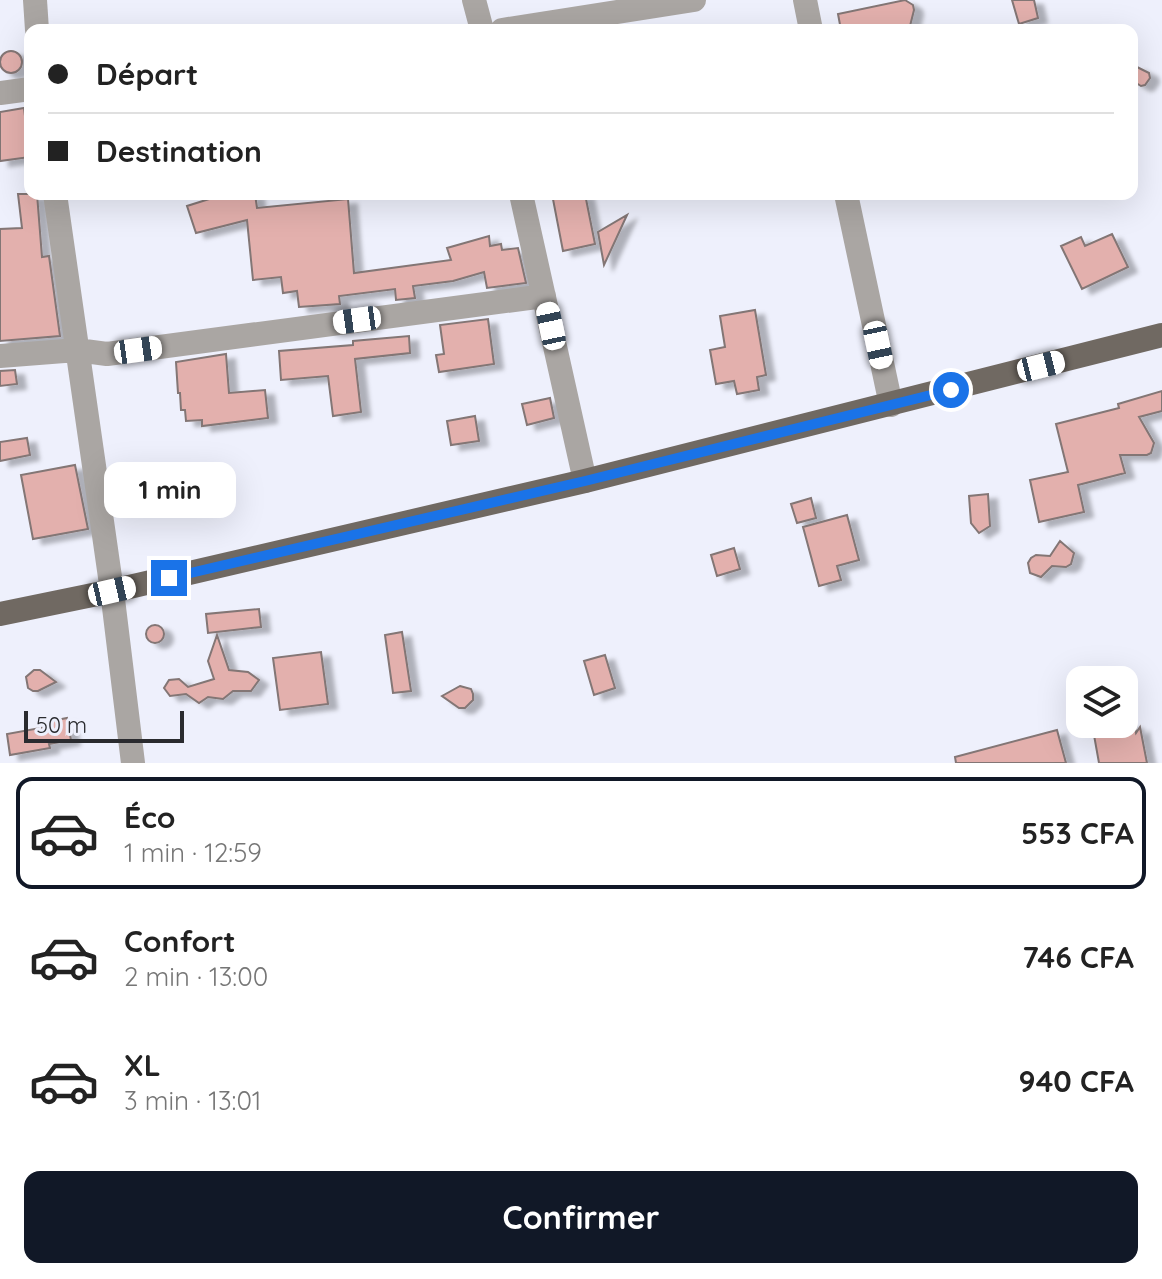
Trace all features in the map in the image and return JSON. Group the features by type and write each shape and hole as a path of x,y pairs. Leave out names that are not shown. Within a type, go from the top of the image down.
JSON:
{"main road":[{"path":"0,614 112,591 585,481 1162,335"}],"street":[{"path":"35,0 37,24"},
{"path":"474,0 480,24"},
{"path":"540,24 694,0"},
{"path":"805,0 810,24"},
{"path":"0,93 24,90"},
{"path":"56,200 112,591 133,763"},
{"path":"522,200 585,481"},
{"path":"847,200 891,405"},
{"path":"0,356 77,350 107,354 544,296"}],"building":[{"path":"905,0 913,5 914,10 910,24 840,24 838,14"},
{"path":"1012,0 1034,0 1038,18 1019,24"},
{"path":"11,51 22,62 11,73 0,62"},
{"path":"1138,68 1149,73 1150,78 1141,86 1138,84"},
{"path":"24,108 24,158 0,161 0,112"},
{"path":"18,194 24,194 24,200 37,200 42,257 49,256 60,336 0,341 0,229 22,228"},
{"path":"206,200 256,200 257,208 348,200 354,273 451,260 447,248 489,236 490,246 501,244 502,250 518,248 526,283 487,288 484,272 453,281 413,286 415,298 396,300 395,289 339,296 340,304 299,307 297,291 283,293 281,277 253,280 247,220 196,233 187,206"},
{"path":"553,200 586,200 595,244 563,251"},
{"path":"627,215 604,265 598,232"},
{"path":"1112,234 1128,267 1082,289 1061,246 1081,237 1085,246"},
{"path":"755,310 766,375 757,377 759,390 737,394 734,381 716,384 710,350 725,347 720,316"},
{"path":"488,319 494,364 439,372 436,355 444,354 440,325"},
{"path":"409,336 410,353 355,359 361,412 333,416 328,376 281,380 279,351 353,345 353,341"},
{"path":"226,354 229,393 265,390 268,418 202,426 202,420 186,421 178,393 176,362"},
{"path":"15,370 17,384 0,386 0,371"},
{"path":"1162,391 1162,411 1139,417 1154,443 1151,453 1120,455 1125,473 1078,485 1084,512 1039,522 1030,480 1068,472 1056,424 1119,408 1118,404"},
{"path":"550,398 554,418 527,425 522,404"},
{"path":"475,416 479,441 451,445 447,421"},
{"path":"27,438 30,455 0,461 0,442"},
{"path":"75,465 88,529 33,539 21,475"},
{"path":"988,494 990,526 979,533 971,523 969,496"},
{"path":"811,498 816,518 797,523 791,504"},
{"path":"847,515 859,560 837,566 841,580 819,586 803,527"},
{"path":"1060,541 1074,553 1071,564 1066,567 1052,566 1041,577 1030,573 1028,563 1031,558 1036,555 1050,556"},
{"path":"734,548 740,569 717,576 711,555"},
{"path":"259,609 261,627 208,633 206,614"},
{"path":"151,625 159,625 164,634 162,641 151,643 146,638 146,630"},
{"path":"402,632 411,691 393,693 385,635"},
{"path":"217,635 229,670 248,672 259,680 251,691 233,691 223,699 208,697 199,703 186,694 170,696 164,688 169,680 179,679 188,687 214,679 208,661"},
{"path":"321,652 328,704 280,710 273,658"},
{"path":"605,655 615,688 594,695 584,661"},
{"path":"34,670 40,670 56,682 33,691 28,688 26,677"},
{"path":"460,686 471,689 473,694 473,700 465,708 459,708 442,696"},
{"path":"67,718 71,740 49,744 50,748 10,755 7,734 46,727 46,722"},
{"path":"1140,727 1147,763 1099,763 1095,738 1138,738"},
{"path":"1057,730 1066,763 956,763 955,757"}],"route":[{"path":"169,578 585,481 951,390"}]}
